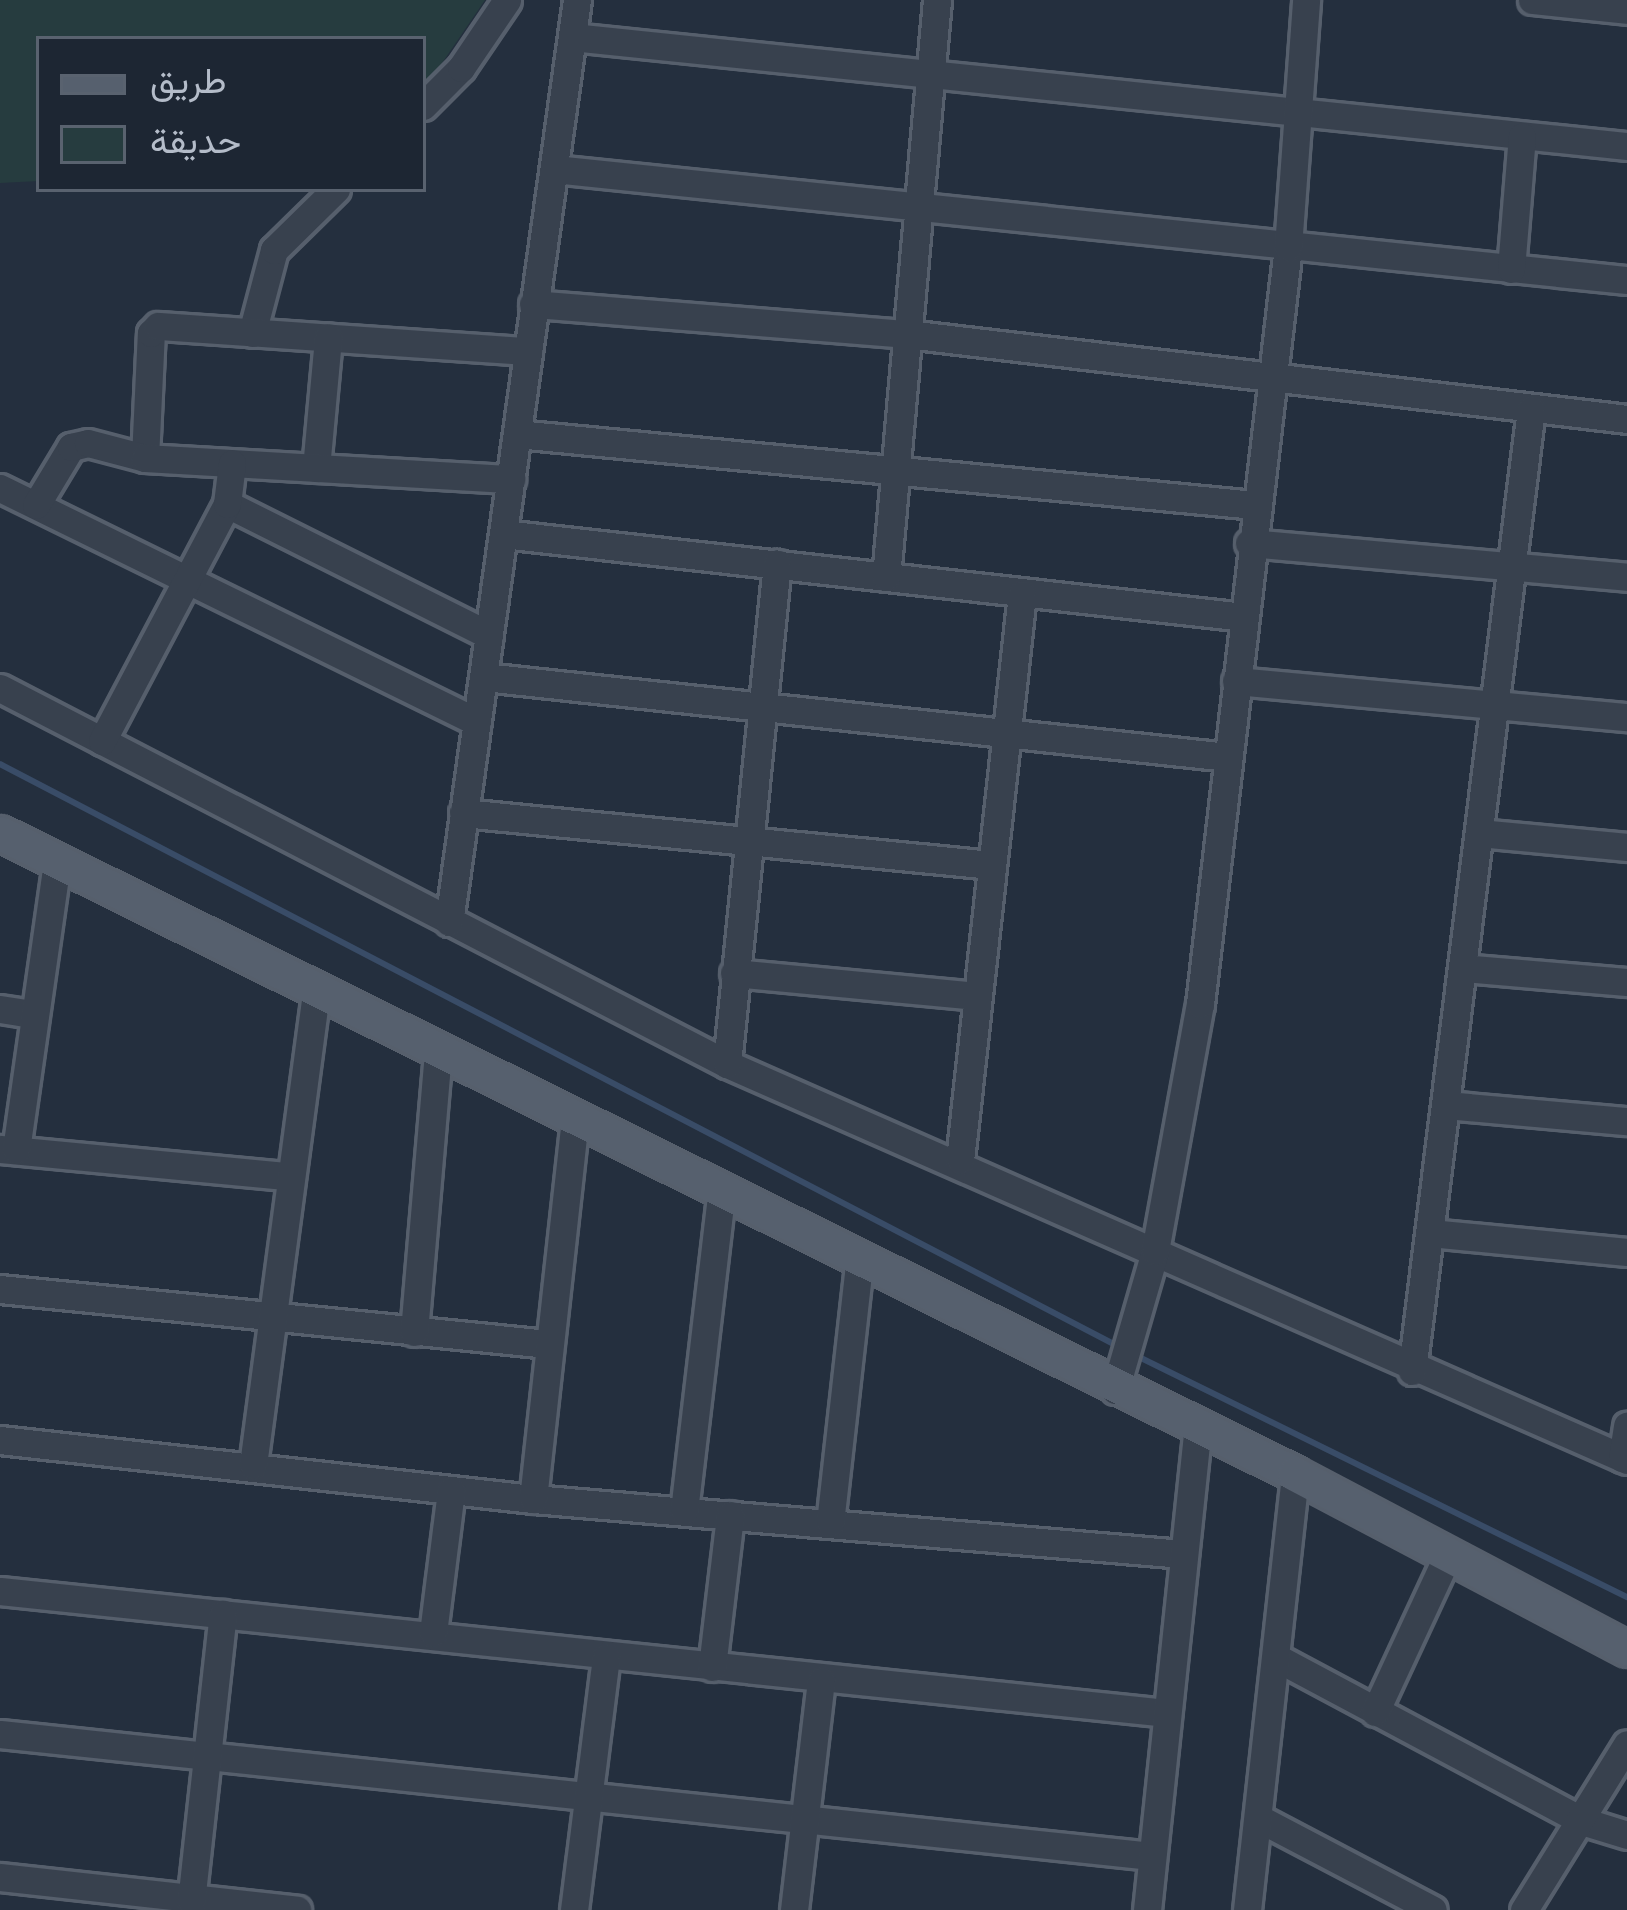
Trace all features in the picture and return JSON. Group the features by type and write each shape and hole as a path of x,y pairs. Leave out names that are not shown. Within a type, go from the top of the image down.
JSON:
{"main road":[{"path":"0,832 859,1265 1294,1474 1446,1559 1627,1649"}],"street":[{"path":"426,103 460,68 507,0"},
{"path":"449,922 577,0"},
{"path":"886,577 937,0"},
{"path":"1115,1390 1155,1251 1200,1004 1288,247 1306,0"},
{"path":"1532,0 1627,10"},
{"path":"572,37 1627,146"},
{"path":"1511,269 1522,136"},
{"path":"554,169 916,202 1288,247 1627,280"},
{"path":"252,333 274,250 333,192"},
{"path":"533,304 907,334 1627,418"},
{"path":"145,458 153,329 528,351"},
{"path":"316,468 328,338"},
{"path":"1412,1371 1531,410"},
{"path":"517,434 1255,505"},
{"path":"36,506 79,444 145,458 511,479"},
{"path":"102,742 227,504 232,463"},
{"path":"0,488 477,722"},
{"path":"227,504 489,635"},
{"path":"503,534 1244,616"},
{"path":"1250,543 1512,563 1627,577"},
{"path":"727,1064 777,563"},
{"path":"960,1160 1022,594"},
{"path":"484,677 1228,757"},
{"path":"1236,681 1627,717"},
{"path":"0,688 727,1064 960,1160 1412,1371 1625,1459 1627,1425"},
{"path":"464,812 748,846 992,866"},
{"path":"1479,833 1627,848"},
{"path":"57,862 8,1149 288,1176"},
{"path":"1462,968 1627,982"},
{"path":"734,973 977,996"},
{"path":"253,1465 268,1317 316,992"},
{"path":"0,1009 33,1014"},
{"path":"414,1332 438,1054"},
{"path":"1446,1105 1627,1120"},
{"path":"533,1499 575,1121"},
{"path":"684,1511 721,1195"},
{"path":"1430,1233 1627,1252"},
{"path":"830,1523 859,1265"},
{"path":"0,1289 548,1344"},
{"path":"1147,1910 1197,1431"},
{"path":"0,1440 533,1499 1183,1554"},
{"path":"1247,1910 1279,1658 1294,1474"},
{"path":"433,1633 451,1490"},
{"path":"712,1667 730,1515"},
{"path":"1375,1712 1446,1559"},
{"path":"0,1592 433,1633 821,1681 1166,1713"},
{"path":"191,1902 223,1614"},
{"path":"574,1910 592,1799 606,1657"},
{"path":"1279,1658 1582,1821 1627,1835"},
{"path":"794,1910 821,1681"},
{"path":"0,1734 208,1752 592,1799 1152,1856"},
{"path":"1524,1910 1627,1744"},
{"path":"1260,1819 1433,1910"},
{"path":"0,1876 119,1901 297,1910"}],"green space":[{"path":"0,0 485,0 426,87 426,36 36,36 36,181 0,183"}],"waterway":[{"path":"0,764 1112,1343"},
{"path":"1141,1358 1627,1597"}]}
